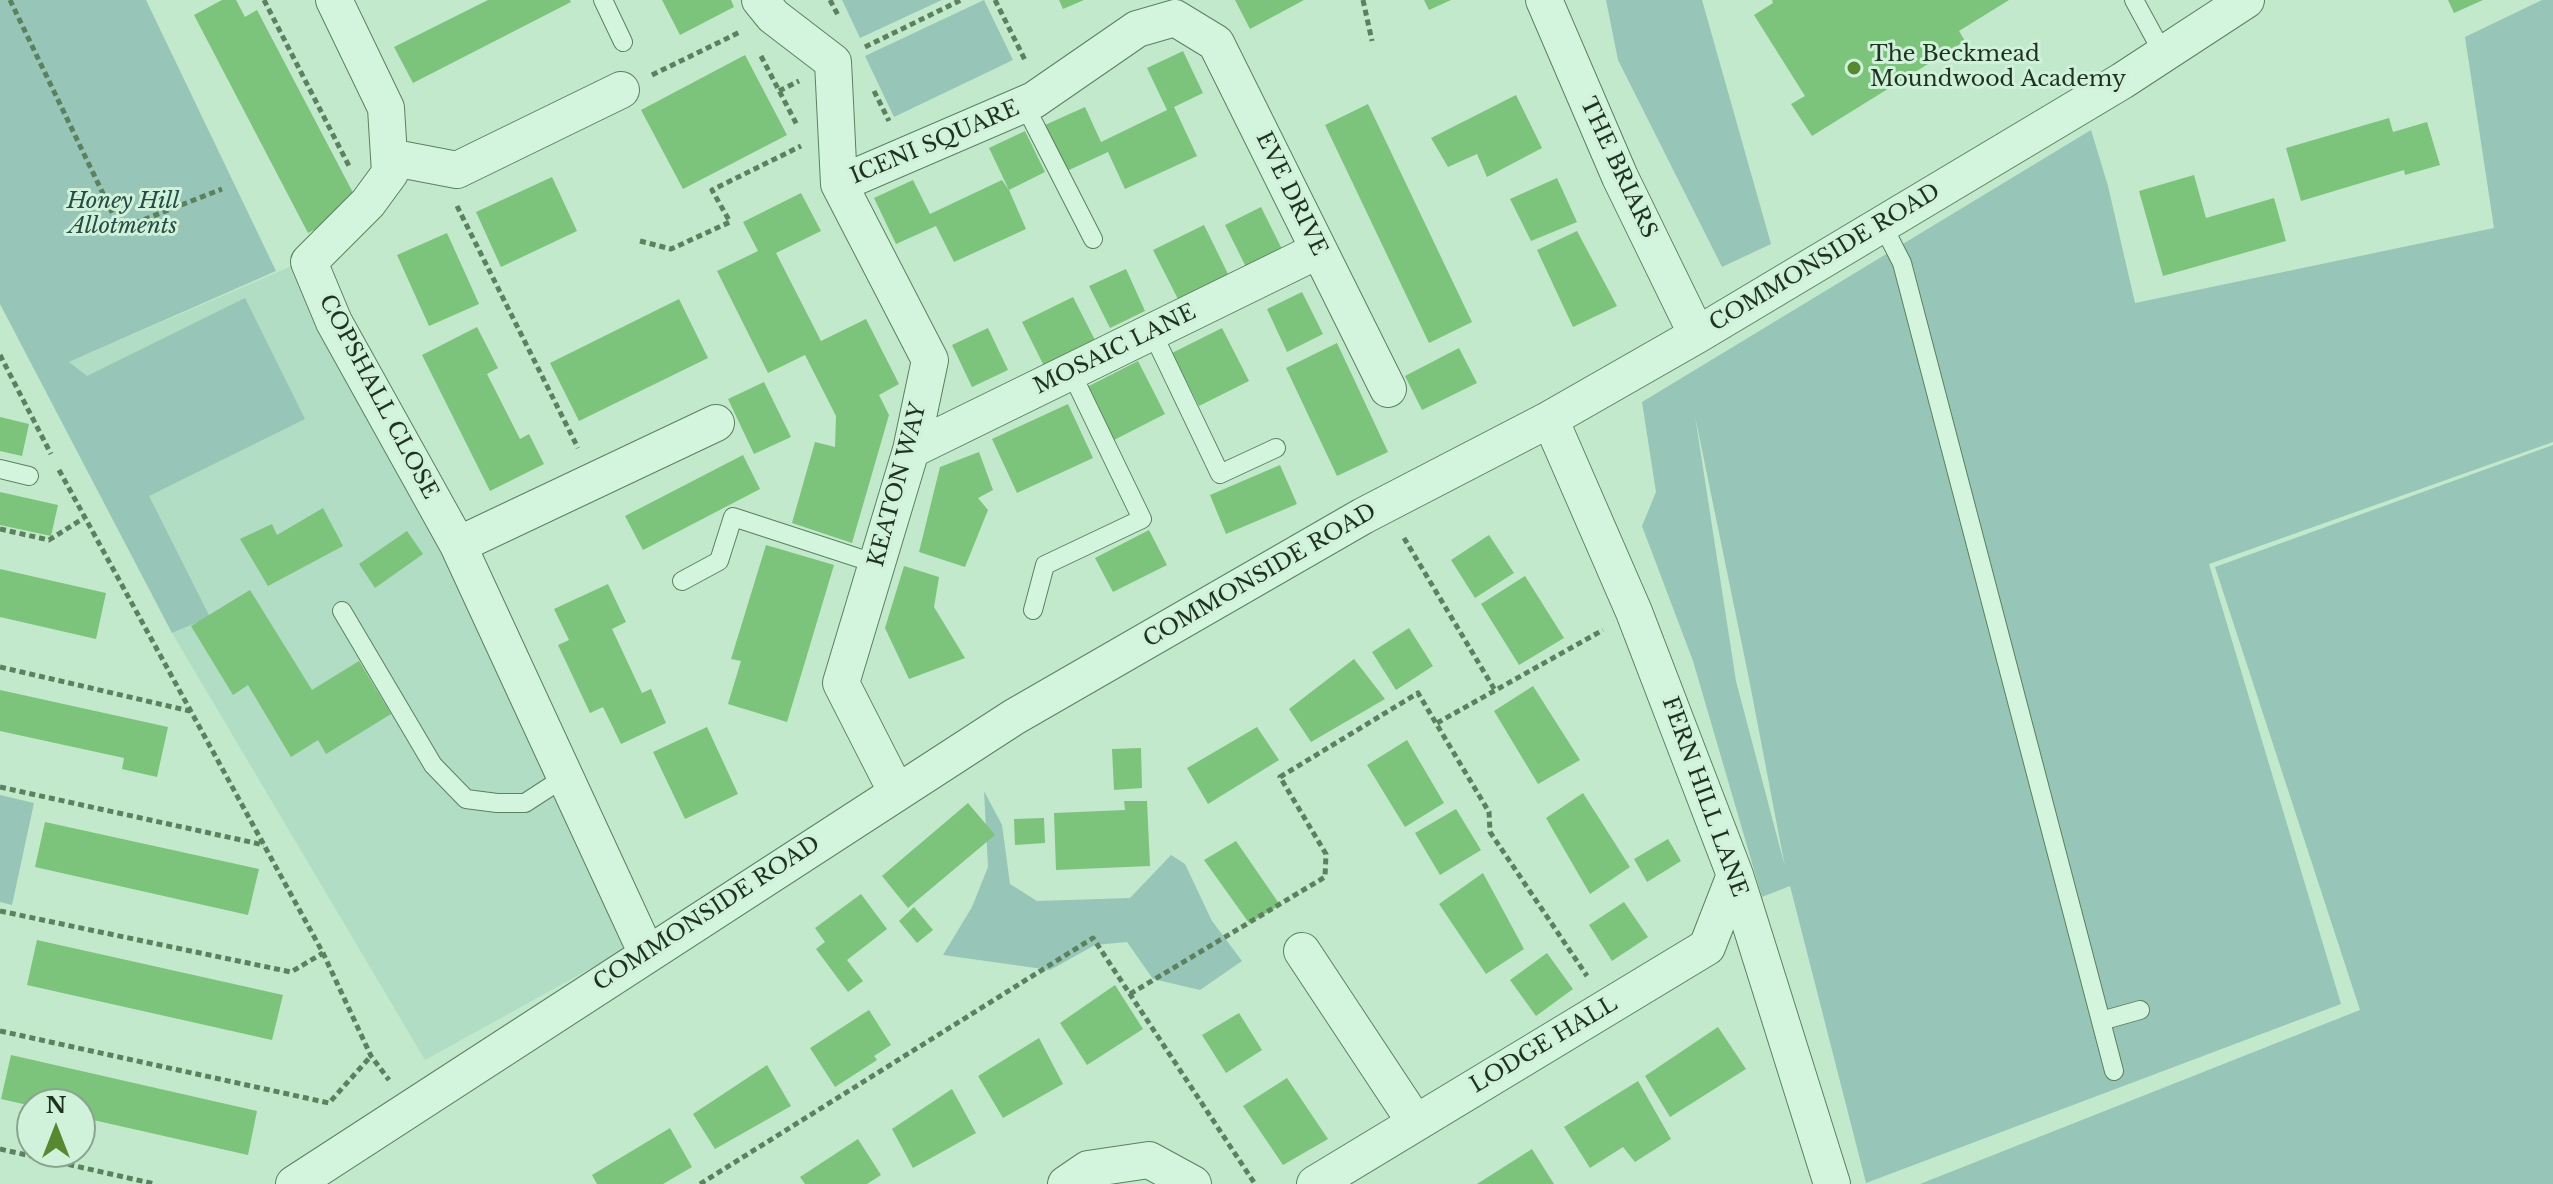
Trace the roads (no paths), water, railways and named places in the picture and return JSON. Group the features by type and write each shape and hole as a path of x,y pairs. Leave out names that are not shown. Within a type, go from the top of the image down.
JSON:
{"street":[{"name":"COPSHALL CLOSE","path":"334,0 386,108 390,173 368,203 309,262 334,322 458,545 647,954"},
{"name":"THE BRIARS","path":"1544,0 1620,177 1697,335"},
{"name":"COMMONSIDE ROAD","path":"294,1184 1014,717 1385,506 1550,419 1697,335 2164,55 2246,0"},
{"name":"ICENI SQUARE","path":"767,8 833,62 839,184 1033,99 1137,29 1175,18"},
{"name":"EVE DRIVE","path":"1175,18 1216,43 1388,389"},
{"path":"389,157 457,170 621,90"},
{"name":"KEATON WAY","path":"839,184 930,360 911,450 841,683 896,791"},
{"name":"MOSAIC LANE","path":"911,450 1319,250"},
{"name":"FERN HILL LANE","path":"1550,419 1634,612 1735,875 1832,1184"},
{"path":"458,545 716,423"},
{"name":"LODGE HALL","path":"1315,1184 1707,947 1735,875"},
{"path":"1302,951 1415,1122"},
{"path":"1066,1184 1088,1169 1149,1160 1193,1184"}],"lane":[{"path":"603,0 623,42"},
{"path":"2134,0 2164,55"},
{"path":"1033,99 1093,239"},
{"path":"1882,224 1902,263 2114,1071"},
{"path":"1152,332 1220,474 1276,448"},
{"path":"1033,610 1045,565 1142,519 1071,372"},
{"path":"0,469 29,476"},
{"path":"682,581 719,561 733,517 877,564"},
{"path":"342,611 433,765 466,799 525,803 565,777"},
{"path":"2101,1021 2140,1010"}],"place":[{"name":"The Beckmead Moundwood Academy","path":"1854,68"}],"park label":[{"name":"Honey Hill Allotments","path":"123,214"}]}
